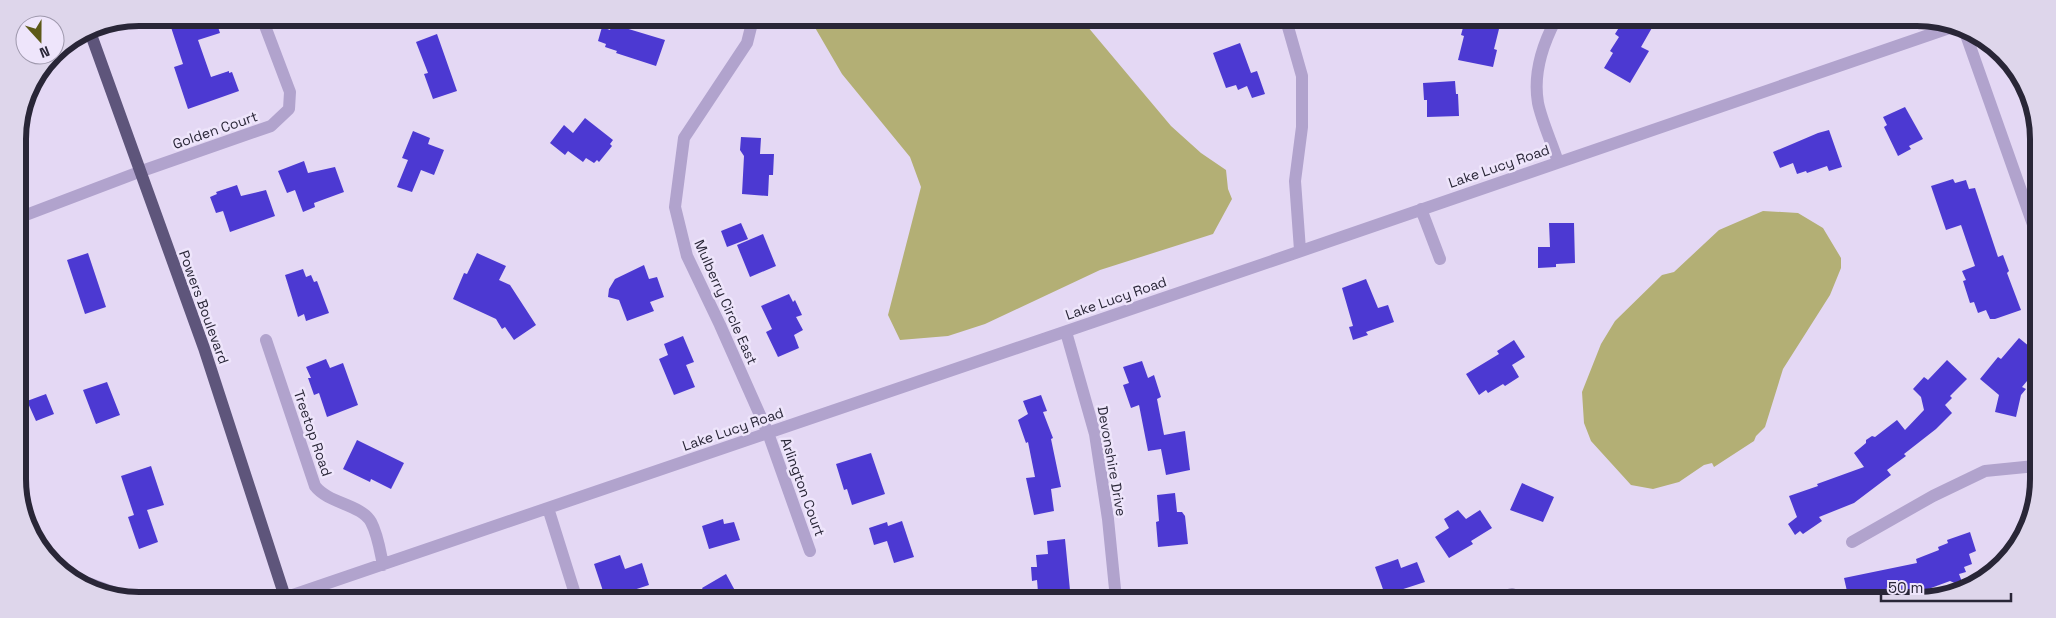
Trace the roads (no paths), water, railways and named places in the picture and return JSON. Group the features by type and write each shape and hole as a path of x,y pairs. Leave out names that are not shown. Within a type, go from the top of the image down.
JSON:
{"main road":[{"name":"Powers Boulevard","path":"92,37 204,348 284,592"}],"street":[{"name":"Golden Court","path":"26,215 139,172 271,126 289,109 290,92 265,26"},
{"name":"Mulberry Circle East","path":"751,26 747,44 684,138 675,207 687,256 768,433"},
{"path":"1288,26 1302,76 1302,127 1295,181 1300,250"},
{"path":"1552,26 1545,40 1538,67 1538,103 1558,162"},
{"name":"Lake Lucy Road","path":"301,592 1066,332 1944,30"},
{"path":"1967,38 2030,216"},
{"path":"1421,209 1440,259"},
{"name":"Devonshire Drive","path":"1066,332 1095,434 1108,519 1115,592"},
{"name":"Treetop Road","path":"266,340 315,486 321,494 362,513 370,521 377,536 383,564"},
{"name":"Arlington Court","path":"768,433 810,551"},
{"path":"1852,542 1932,496 1985,470 2030,466"},
{"path":"548,508 574,592"}]}
